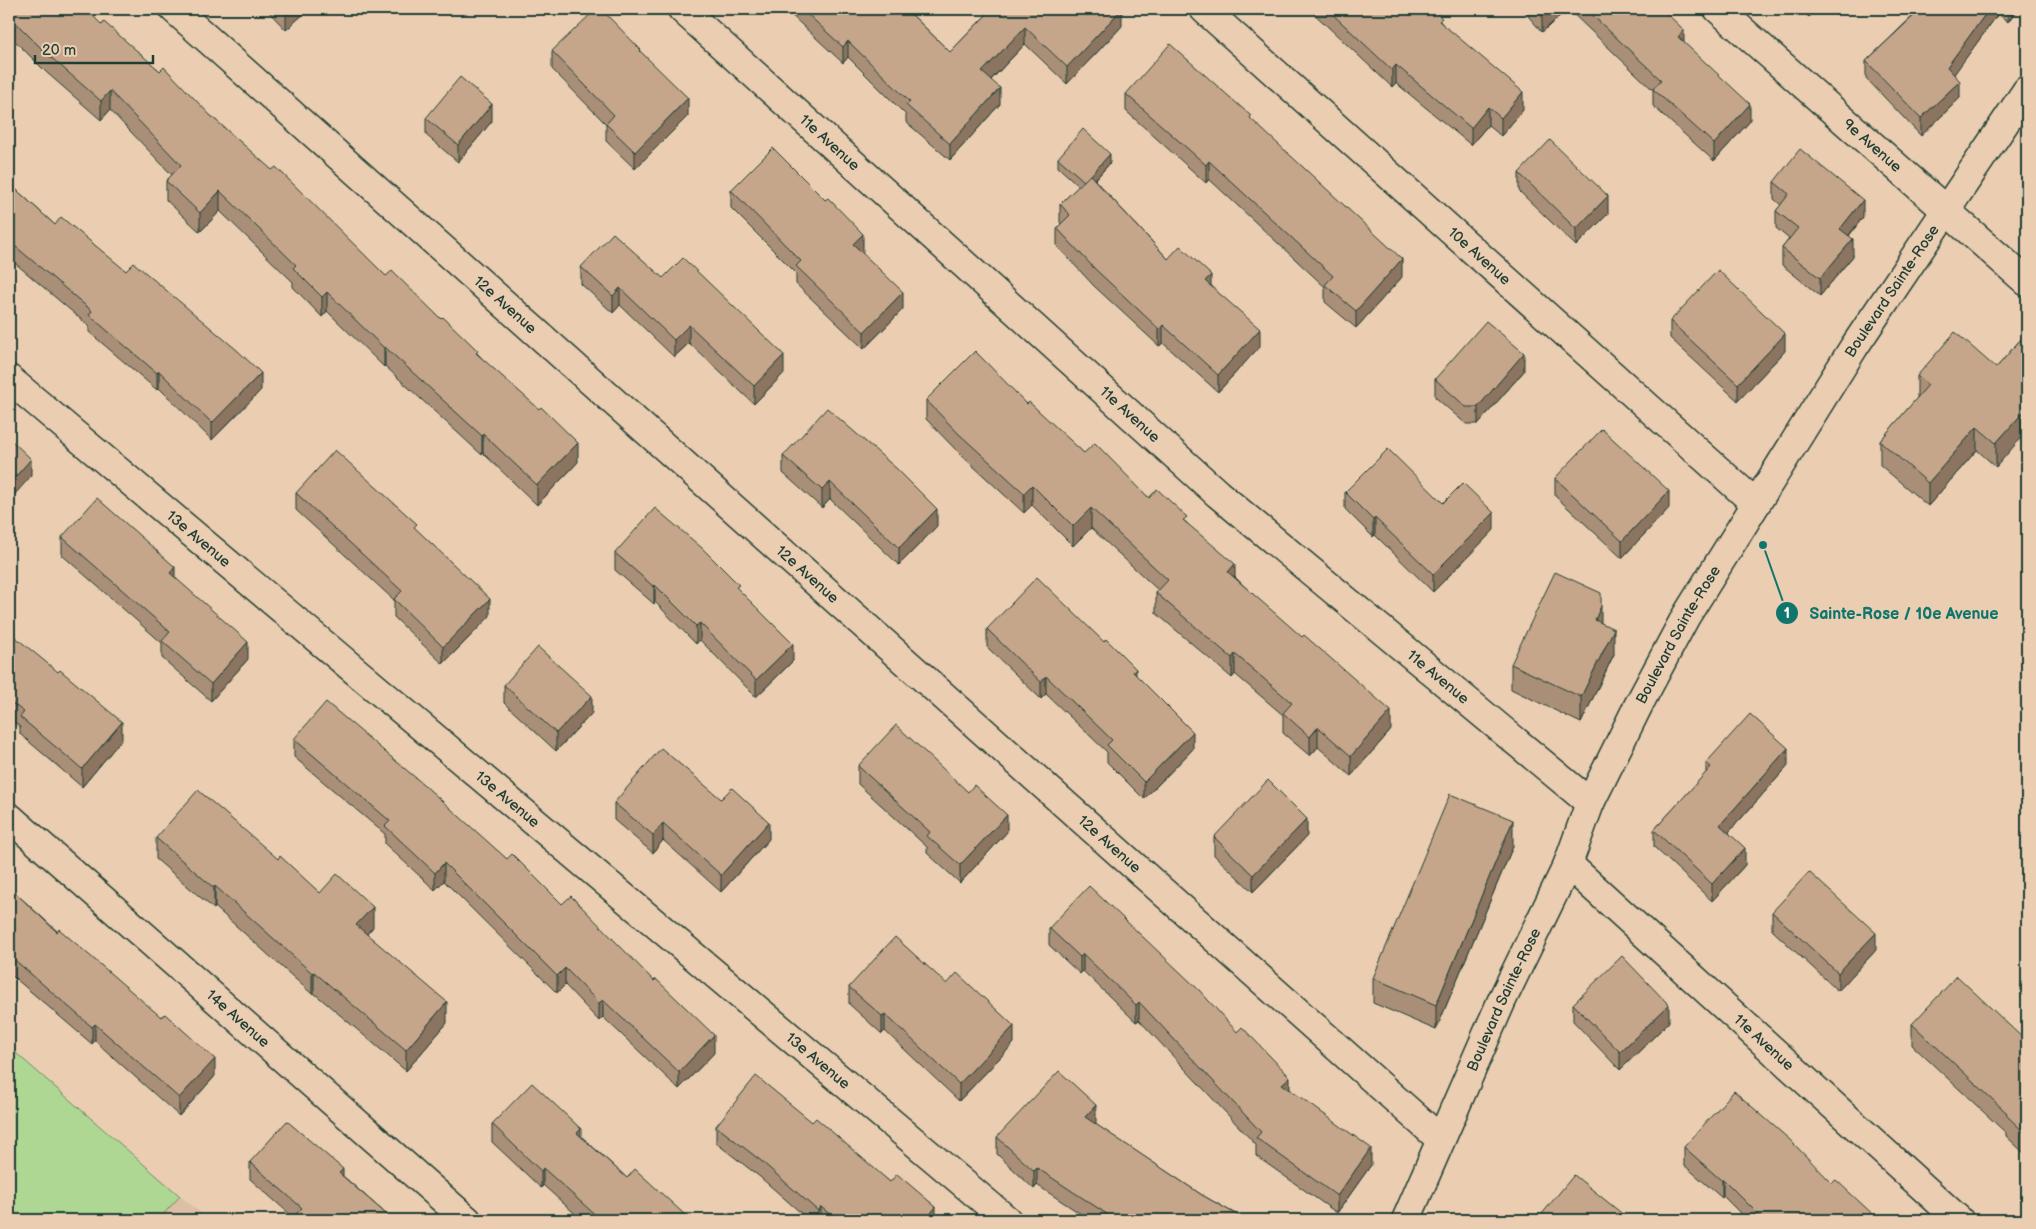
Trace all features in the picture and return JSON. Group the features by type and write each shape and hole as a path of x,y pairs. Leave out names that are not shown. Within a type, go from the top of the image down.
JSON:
{"street":[{"name":"12e Avenue","path":"174,9 1440,1139"},
{"name":"11e Avenue","path":"682,9 1218,494 1590,802"},
{"name":"10e Avenue","path":"1204,9 1755,502"},
{"name":"9e Avenue","path":"1718,9 2027,282"},
{"name":"Boulevard Sainte-Rose","path":"1406,1220 1502,1000 1568,864 1590,802 1681,625 1755,502 1854,347 2027,90"},
{"name":"13e Avenue","path":"9,379 1007,1220"},
{"name":"14e Avenue","path":"9,818 467,1220"},
{"name":"11e Avenue","path":"1568,864 1959,1220"}],"shaded area":[{"path":"180,1196 209,1220 158,1220"}],"green space":[{"path":"9,1047 180,1196 158,1220 9,1220"}],"building":[{"path":"9,9 86,9 102,25 104,22 160,71 164,67 210,115 272,170 276,167 386,276 392,271 441,319 443,317 478,351 476,353 539,409 541,407 578,443 537,485 483,434 482,436 384,348 327,292 322,297 293,268 296,265 220,191 200,213 166,181 181,165 110,91 101,101 46,53 9,16"},
{"path":"596,9 601,9 688,98 635,152 606,124 614,115 552,51"},
{"path":"802,9 906,9 950,52 992,9 1122,9 1067,67 1025,27 982,72 1000,88 950,144 906,105 910,102 848,41 843,47"},
{"path":"1327,9 1432,9 1442,18 1439,21 1523,92 1501,118 1488,107 1471,128 1396,65 1392,70"},
{"path":"1537,9 1549,9 1542,14"},
{"path":"1586,9 1662,9 1684,30 1678,37 1750,104 1714,144 1653,89 1661,80"},
{"path":"1921,9 1989,9 1947,67 1960,81 1921,118 1866,61"},
{"path":"1170,44 1251,116 1250,118 1402,259 1356,311 1325,285 1333,276 1209,161 1206,165 1126,94"},
{"path":"460,77 492,104 458,145 426,118"},
{"path":"1083,129 1110,154 1084,181 1058,158"},
{"path":"1550,140 1608,196 1576,229 1519,173"},
{"path":"773,148 825,200 828,198 863,234 853,244 903,292 864,332 796,266 801,261 731,190"},
{"path":"1800,149 1863,200 1840,229 1853,239 1820,278 1782,248 1798,228 1776,211 1789,194 1774,182"},
{"path":"1090,175 1168,259 1180,246 1211,275 1205,281 1260,329 1218,375 1163,325 1159,329 1094,268 1057,228 1070,215 1060,204"},
{"path":"9,183 55,225 61,217 126,271 134,263 238,351 261,373 212,423 159,371 157,373 89,315 92,311 9,241"},
{"path":"613,233 663,278 683,258 784,355 754,386 689,325 674,340 620,288 613,296 581,267"},
{"path":"1718,270 1785,334 1738,384 1670,321"},
{"path":"1486,321 1524,353 1478,407 1466,407 1435,379"},
{"path":"1955,332 1996,368 2027,332 2027,408 1996,443 1977,427 1928,483 1880,441 1928,385 1917,376"},
{"path":"975,351 1027,404 1029,402 1084,453 1095,443 1149,498 1157,489 1187,517 1183,520 1235,564 1228,572 1391,711 1351,756 1318,727 1310,737 1283,713 1292,703 1235,654 1232,658 1156,593 1168,580 1091,508 1073,526 1032,485 1024,493 959,434 926,400"},
{"path":"827,408 897,469 937,509 899,548 830,482 822,490 783,456"},
{"path":"1602,429 1669,491 1622,541 1555,478"},
{"path":"9,438 31,459 9,484"},
{"path":"1388,449 1443,503 1463,483 1494,513 1433,574 1345,492"},
{"path":"335,450 417,524 414,527 490,599 443,647 394,599 402,591 296,493"},
{"path":"97,498 175,567 170,573 248,642 211,684 162,641 170,632 62,537"},
{"path":"655,508 702,548 739,585 736,587 793,644 756,680 700,623 696,626 655,585 654,587 615,553"},
{"path":"1555,572 1601,593 1601,606 1595,620 1614,629 1581,697 1511,664"},
{"path":"1037,577 1104,642 1106,639 1136,669 1133,672 1193,732 1144,782 1107,745 1112,740 1046,676 1041,682 987,629"},
{"path":"9,632 58,672 60,670 122,722 82,769 20,717 24,712 9,701"},
{"path":"538,647 592,696 556,733 504,685"},
{"path":"326,702 423,784 507,859 512,854 562,904 571,896 654,981 656,979 714,1035 679,1072 603,1000 599,1003 565,968 557,976 444,863 435,873 385,826 390,821 294,739"},
{"path":"1750,714 1788,748 1720,825 1745,848 1712,884 1654,830 1711,767 1706,763"},
{"path":"896,725 968,792 974,785 1007,815 960,865 927,836 930,832 858,766"},
{"path":"661,748 721,799 732,788 769,822 721,875 663,823 653,835 614,803"},
{"path":"1268,780 1307,819 1253,875 1214,837"},
{"path":"198,790 278,859 280,856 320,893 337,874 373,907 356,925 447,1002 406,1050 314,972 312,973 215,886 214,888 156,838"},
{"path":"1450,794 1513,820 1436,1005 1373,978"},
{"path":"1809,872 1876,933 1838,973 1772,912"},
{"path":"1089,886 1199,990 1237,1032 1242,1027 1290,1077 1282,1084 1371,1148 1337,1196 1256,1138 1261,1132 1139,1002 1136,1005 1083,954 1080,957 1049,928"},
{"path":"9,887 57,932 59,929 161,1017 165,1014 215,1059 179,1098 95,1024 92,1027 9,955"},
{"path":"895,937 947,984 957,973 1014,1026 959,1084 885,1014 882,1016 849,987"},
{"path":"1622,956 1669,1005 1620,1052 1573,1004"},
{"path":"1957,976 2027,1042 2027,1135 2006,1115 2007,1113 1912,1024"},
{"path":"1059,1071 1096,1105 1085,1117 1202,1195 1246,1220 1116,1220 1037,1168 1034,1171 997,1137"},
{"path":"756,1076 812,1122 816,1118 890,1182 897,1174 936,1207 925,1220 837,1220 821,1207 818,1211 760,1160 716,1126"},
{"path":"532,1083 581,1129 577,1133 627,1178 635,1169 684,1214 678,1220 601,1220 543,1168 541,1171 492,1124"},
{"path":"1734,1091 1790,1140 1832,1183 1836,1180 1879,1220 1764,1220 1723,1179 1722,1181 1684,1147"},
{"path":"287,1121 343,1169 339,1173 393,1220 295,1220 292,1218 302,1208 250,1162"},
{"path":"1574,1175 1630,1220 1537,1220"}],"place":[{"name":"Sainte-Rose / 10e Avenue","path":"1763,545"}]}
